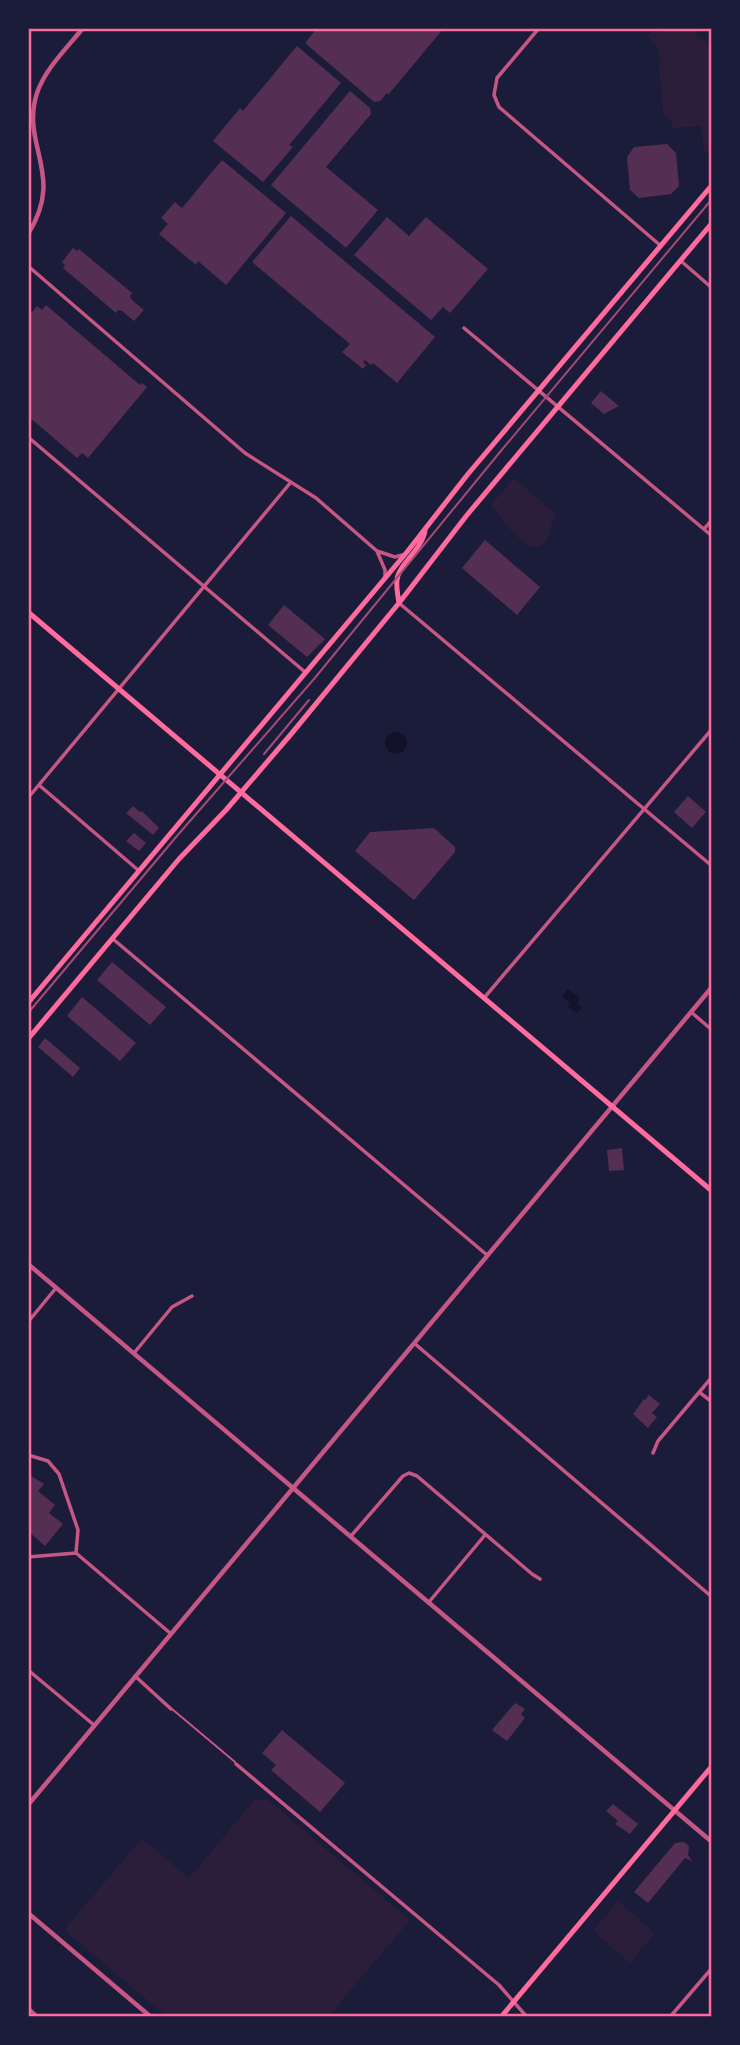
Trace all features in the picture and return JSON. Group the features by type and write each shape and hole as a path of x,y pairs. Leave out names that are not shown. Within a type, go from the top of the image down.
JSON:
{"main road":[{"path":"28,1003 712,185"},
{"path":"28,1039 179,859 240,793 399,603 467,515 712,223"},
{"path":"399,603 399,572 423,542 426,528"},
{"path":"28,612 712,1191"},
{"path":"500,2017 712,1766"}],"street":[{"path":"28,233 37,218 45,189 44,170 35,135 35,100 50,69 83,28"},
{"path":"539,28 497,78 494,95 499,107 662,246"},
{"path":"681,261 712,288"},
{"path":"28,266 245,453 316,498 377,551 395,557 407,552"},
{"path":"464,328 712,536"},
{"path":"28,437 305,672"},
{"path":"28,798 292,482"},
{"path":"704,529 712,520"},
{"path":"377,551 385,570 385,579"},
{"path":"399,603 712,866"},
{"path":"485,998 712,729"},
{"path":"39,785 139,871"},
{"path":"113,939 486,1255"},
{"path":"28,1805 712,987"},
{"path":"691,1012 712,1030"},
{"path":"28,1264 712,1842"},
{"path":"28,1322 56,1288"},
{"path":"134,1353 172,1307 192,1296"},
{"path":"414,1343 712,1597"},
{"path":"653,1453 659,1441 712,1377"},
{"path":"699,1392 712,1402"},
{"path":"28,1455 48,1461 59,1474 78,1530 76,1553"},
{"path":"351,1536 402,1476 409,1473 417,1476 540,1579"},
{"path":"429,1602 485,1535"},
{"path":"28,1557 76,1553 170,1633"},
{"path":"28,1670 93,1725"},
{"path":"135,1676 171,1709"},
{"path":"236,1764 499,1985 527,2017"},
{"path":"28,1913 151,2017"},
{"path":"670,2017 712,1968"},
{"path":"28,2008 38,2017"}],"lane":[{"path":"171,1709 236,1764"}],"shaded area":[{"path":"696,28 697,36 712,44 712,151 704,152 701,126 672,128 671,120 663,113 659,64 661,60 656,45 647,37 651,32"},
{"path":"512,480 516,480 557,515 547,539 541,546 533,547 525,543 491,505"},
{"path":"396,732 404,735 407,743 404,751 396,754 388,751 385,743 388,735"},
{"path":"568,989 580,999 576,1003 582,1008 577,1013 568,1006 571,1004 562,996"},
{"path":"256,1798 260,1801 267,1799 410,1920 328,2017 167,2017 64,1930 142,1838 189,1878"},
{"path":"618,1901 655,1933 630,1963 593,1931"}],"building":[{"path":"313,28 444,28 388,95 387,93 380,101 374,102 305,43 314,32"},
{"path":"297,46 341,83 289,145 293,147 263,182 213,141 240,108 243,111"},
{"path":"350,91 370,108 371,114 326,167 378,210 346,248 271,185"},
{"path":"667,144 676,153 679,186 671,194 639,198 630,190 627,157 634,147"},
{"path":"222,160 286,213 226,285 198,261 196,265 159,234 168,224 161,218 175,202 182,208"},
{"path":"291,216 435,337 397,383 373,363 371,365 365,360 363,369 342,352 350,344 252,262"},
{"path":"387,217 409,236 426,217 488,269 450,313 443,307 431,320 354,255"},
{"path":"73,248 77,251 79,249 132,293 132,300 144,310 134,321 122,311 118,310 116,313 63,268 65,265 62,262"},
{"path":"46,305 140,385 142,383 147,387 88,458 82,453 77,458 28,416 28,317 37,306 42,310"},
{"path":"601,391 619,406 604,414 591,403"},
{"path":"485,540 540,587 517,615 462,568"},
{"path":"284,605 325,639 307,657 268,625"},
{"path":"688,796 706,812 692,828 674,812"},
{"path":"133,806 159,828 153,835 126,813"},
{"path":"434,828 455,847 455,852 414,900 355,851 370,832"},
{"path":"134,833 146,843 139,851 126,841"},
{"path":"112,962 166,1007 150,1025 97,980"},
{"path":"82,997 136,1043 120,1061 67,1016"},
{"path":"45,1038 80,1068 73,1077 38,1047"},
{"path":"622,1148 624,1170 609,1171 607,1150"},
{"path":"649,1395 660,1404 652,1413 657,1417 648,1428 633,1414"},
{"path":"28,1474 44,1484 38,1491 55,1505 49,1513 63,1524 45,1546 28,1531"},
{"path":"515,1703 525,1709 521,1714 525,1718 507,1741 492,1730"},
{"path":"282,1730 345,1783 320,1812 271,1770 276,1765 262,1753"},
{"path":"613,1804 638,1824 630,1834 615,1824 618,1821 606,1811"},
{"path":"684,1842 689,1846 688,1855 692,1861 685,1858 648,1903 634,1892 675,1843"}],"tram line":[{"path":"28,1013 314,679 712,199"},
{"path":"264,754 309,700"}]}
